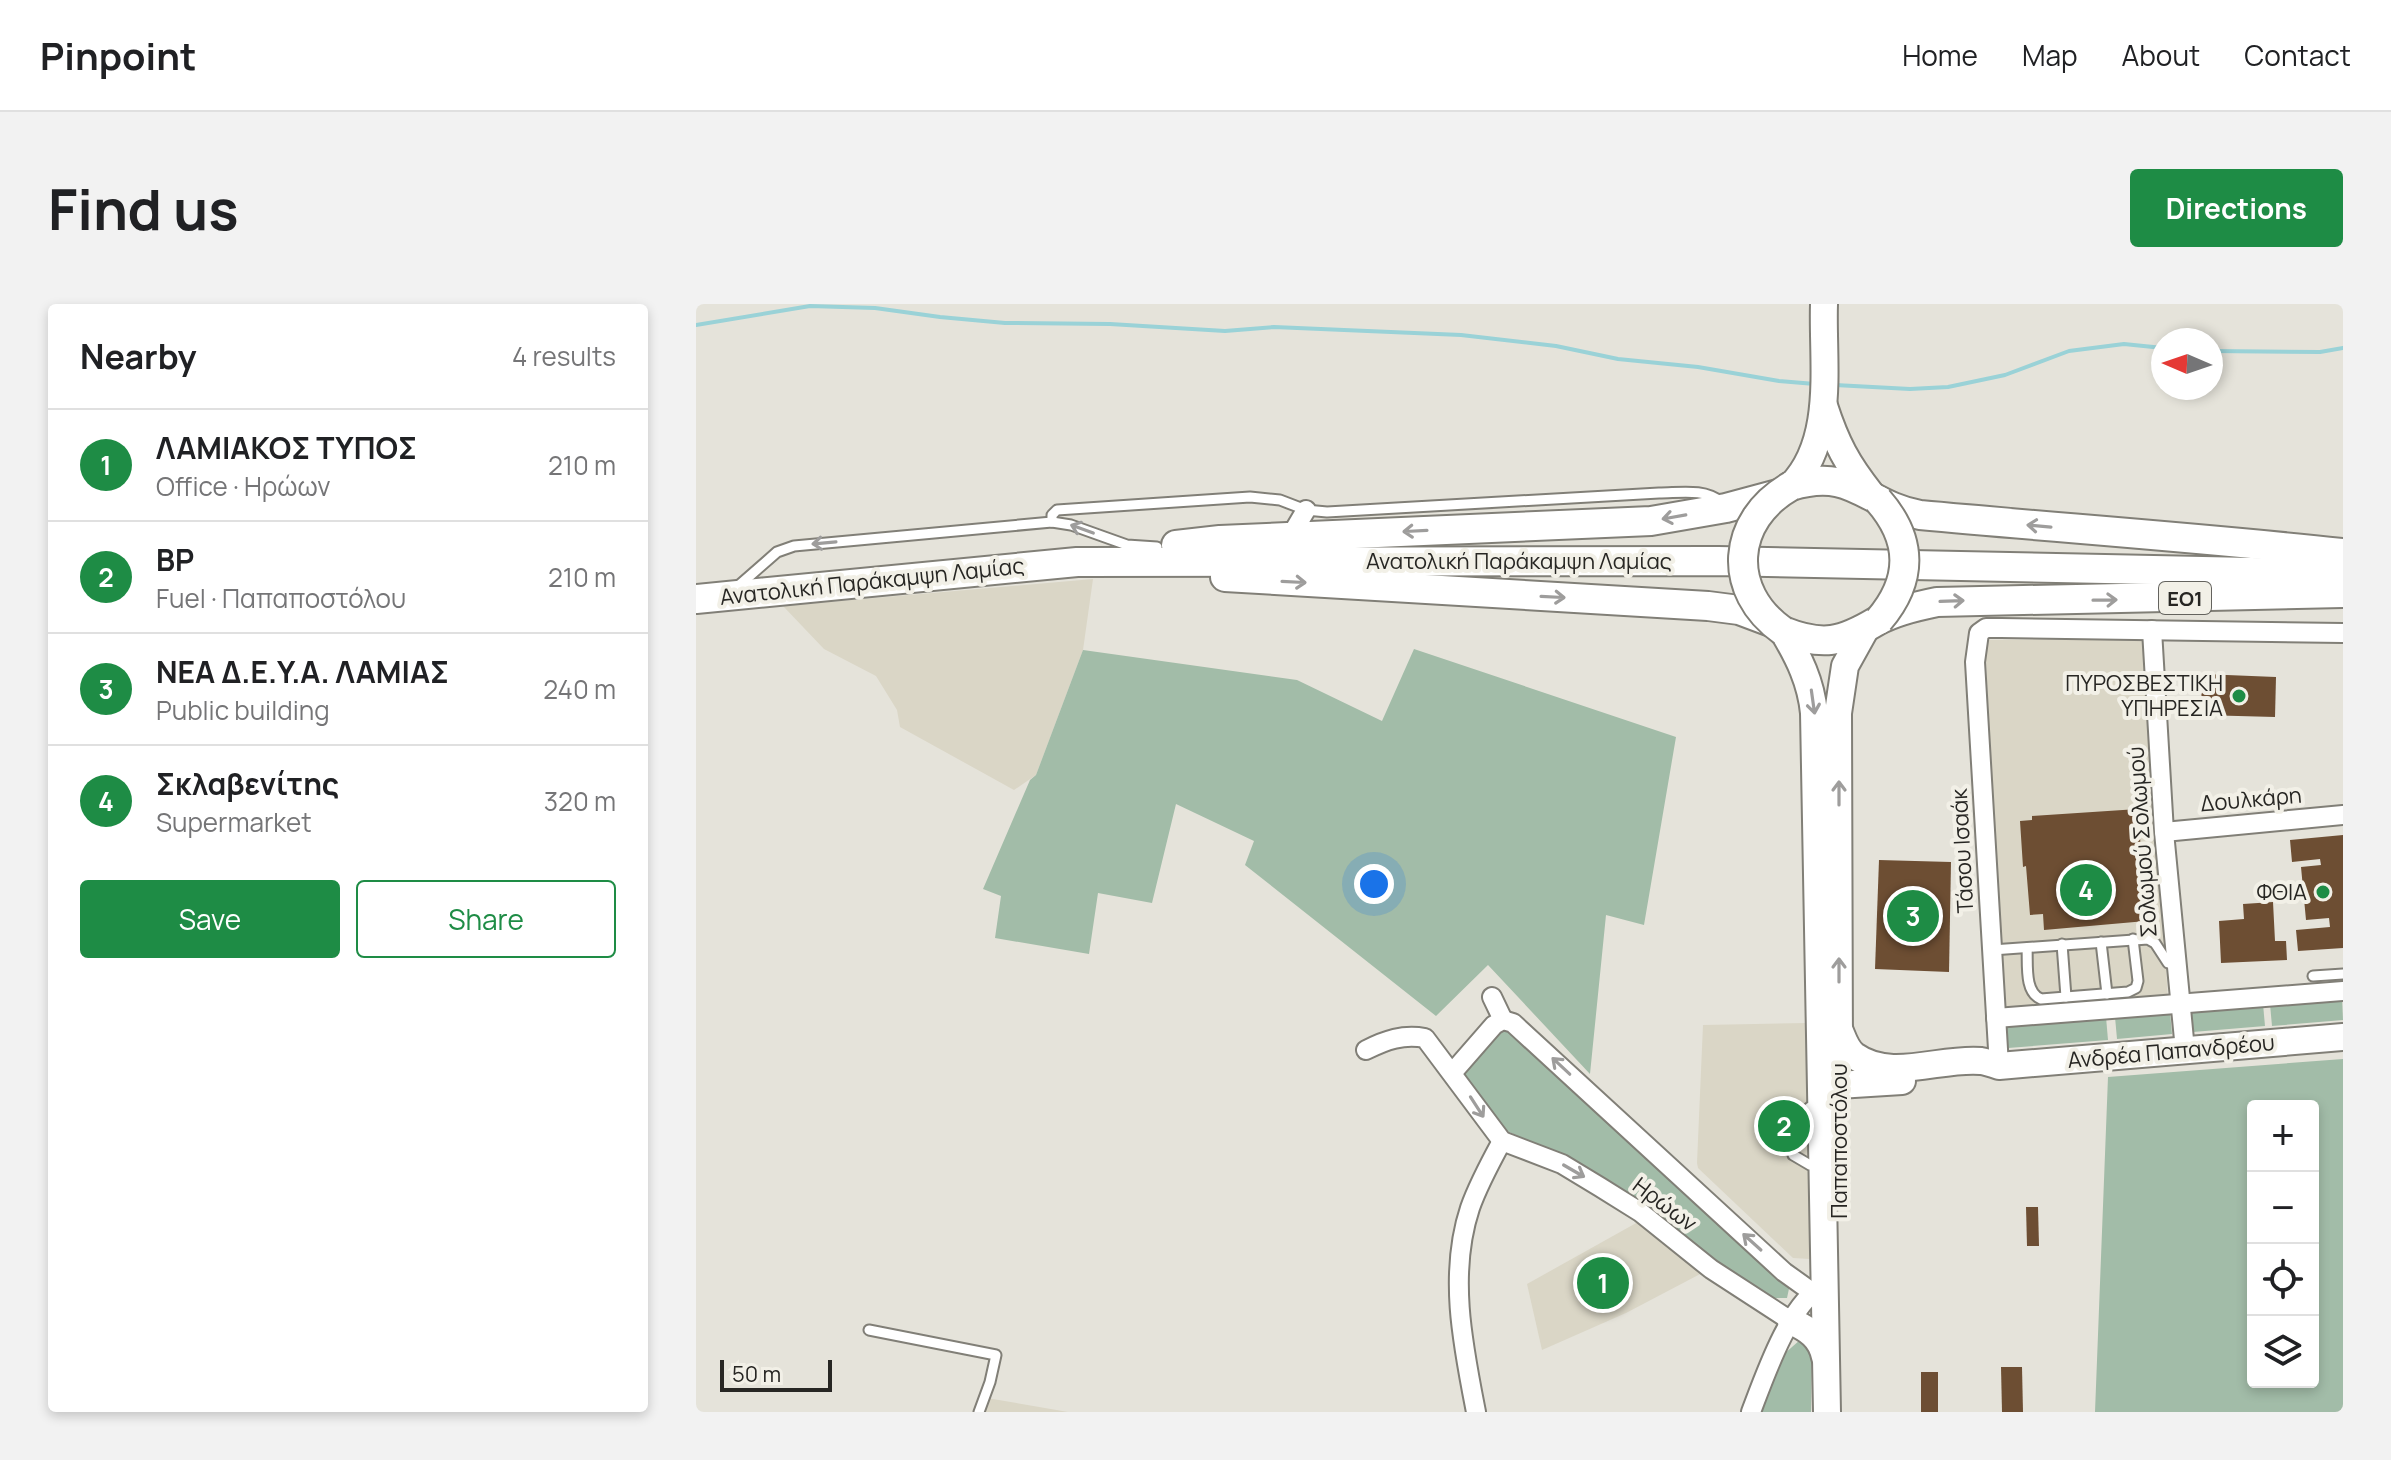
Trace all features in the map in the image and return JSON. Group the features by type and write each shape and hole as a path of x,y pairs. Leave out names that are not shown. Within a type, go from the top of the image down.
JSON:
{"main road":[{"path":"1777,626 1760,610 1748,589 1743,565 1744,548 1755,518 1807,468 1813,454 1823,402 1824,304"},
{"path":"1823,402 1843,456 1853,474 1891,515 1904,551 1900,588 1891,605 1872,625"},
{"path":"1077,562 1157,547 1220,540 1651,521 1726,508 1824,479 1841,481 1920,515 2117,534 2204,538 2343,553"},
{"name":"Ανατολική Παράκαμψη Λαμίας","path":"696,599 1077,562 1718,561 2343,574"},
{"path":"1077,562 1221,577 1708,606 1739,610 1777,626"},
{"name":"ΕΟ1","path":"1777,626 1803,639 1824,642 1846,639 1917,606 1937,602 2343,593"},
{"name":"Παπαποστόλου","path":"1830,1081 1839,1028 1838,713 1845,666 1872,625"},
{"name":"Παπαποστόλου","path":"1777,626 1804,668 1812,692 1814,713 1820,961 1830,1081 1825,1288 1827,1412"},
{"name":"Ανδρέα Παπανδρέου","path":"1839,1028 1848,1049 1855,1056 1875,1066 1900,1067 1980,1061 1999,1066 2343,1037"},
{"name":"Ανδρέα Παπανδρέου","path":"1830,1081 1982,1075 1999,1066"},
{"name":"Παπαποστόλου","path":"1825,1288 1839,1412"},
{"path":"1791,1321 1818,1339 1827,1361"}],"street":[{"path":"1290,537 1306,510"},
{"path":"2204,538 2343,543"},
{"name":"Τάσου Ισαάκ","path":"1999,1066 1975,662 1979,633 1986,628 2152,630"},
{"path":"2152,630 2343,633"},
{"name":"Σολωμού Σολωμού","path":"2152,630 2164,832 2185,1050"},
{"name":"Δουλκάρη","path":"2164,832 2343,815"},
{"path":"1996,1018 2343,991"},
{"path":"1492,997 1503,1020"},
{"path":"1453,1072 1494,1025 1503,1020 1513,1023 1784,1272 1825,1288"},
{"path":"1366,1050 1389,1039 1425,1038 1502,1141 1470,1209 1459,1275 1460,1326 1476,1412"},
{"name":"Ηρώων","path":"1502,1141 1562,1164 1600,1187 1640,1212 1711,1269 1791,1321"},
{"path":"1751,1412 1801,1303 1825,1288"}],"lane":[{"path":"1052,522 1052,515 1057,510 1250,497 1280,500 1306,510 1327,512 1702,493 1712,495 1726,508"},
{"path":"727,595 777,552 794,546 1052,522 1071,525 1127,545 1157,547"},
{"path":"2027,948 2030,990 2034,996 2041,999 2107,994 2136,988 2138,981 2133,939"},
{"path":"1992,950 2148,939 2155,943 2168,963 2176,965"},
{"path":"2101,942 2107,994"},
{"path":"2062,944 2066,997"},
{"path":"2313,976 2343,974"},
{"path":"1810,1107 1792,1122 1793,1155 1810,1165"},
{"path":"869,1330 996,1355 979,1412"}],"shaded area":[{"path":"1093,579 1083,650 1036,775 1014,790 900,727 897,710 876,676 824,649 783,606"},
{"path":"2145,638 2168,1000 2003,1013 1985,640"},
{"path":"1806,1023 1810,1259 1793,1258 1698,1168 1697,1163 1703,1025"},
{"path":"1638,1222 1704,1272 1626,1313 1542,1350 1527,1284"},
{"path":"987,1398 1068,1412 984,1412"}],"green space":[{"path":"1414,649 1676,737 1644,925 1606,915 1590,1074 1488,965 1436,1016 1245,865 1254,841 1176,804 1152,903 1098,893 1089,954 995,938 1001,896 983,889 1030,780 1036,775 1083,650 1297,680 1382,721"},
{"path":"2342,998 2343,1020 2272,1026 2270,1004"},
{"path":"2263,1004 2265,1026 2193,1032 2191,1010"},
{"path":"2170,1012 2172,1034 2117,1039 2115,1017"},
{"path":"2106,1017 2108,1040 2008,1048 2007,1026"},
{"path":"1507,1029 1790,1284 1787,1298 1772,1298 1603,1177 1505,1130 1460,1072 1486,1041"},
{"path":"2343,1059 2343,1412 2095,1412 2108,1077"},
{"path":"1800,1340 1812,1347 1811,1412 1757,1412 1784,1354"}],"building":[{"name":"ΠΥΡΟΣΒΕΣΤΙΚΗ ΥΠΗΡΕΣΙΑ","path":"2202,674 2276,677 2275,717 2201,715"},
{"path":"2138,809 2146,921 2044,930 2043,914 2030,915 2020,821 2032,820 2032,816"},
{"name":"ΦΘΙΑ","path":"2343,835 2343,948 2298,951 2296,930 2330,927 2329,918 2306,920 2301,867 2321,865 2320,859 2292,862 2290,840"},
{"path":"1879,860 1951,862 1949,972 1875,969"},
{"path":"2273,902 2275,941 2286,941 2287,960 2221,963 2219,921 2244,919 2243,904"},
{"path":"1805,1116 1806,1134 1772,1135 1771,1117"},
{"path":"2026,1207 2038,1207 2039,1246 2027,1246"},
{"path":"2001,1367 2022,1367 2023,1412 2002,1412"},
{"path":"1921,1372 1938,1372 1938,1412 1921,1412"}],"waterway":[{"path":"696,325 810,306 875,308 1005,323 1110,324 1225,331 1274,327 1461,335 1815,384"},
{"path":"1835,385 1910,389 1948,387 2005,375 2069,351 2124,344 2151,347"},
{"path":"2223,351 2320,352 2343,348"}],"place":[{"name":"ΠΥΡΟΣΒΕΣΤΙΚΗ ΥΠΗΡΕΣΙΑ","path":"2239,696"},
{"name":"Σκλαβενίτης","path":"2086,890"},
{"name":"ΦΘΙΑ","path":"2323,892"},
{"name":"ΝΕΑ Δ.Ε.Υ.Α. ΛΑΜΙΑΣ","path":"1913,916"},
{"name":"BP","path":"1784,1126"},
{"name":"ΛΑΜΙΑΚΟΣ ΤΥΠΟΣ","path":"1603,1283"}]}
